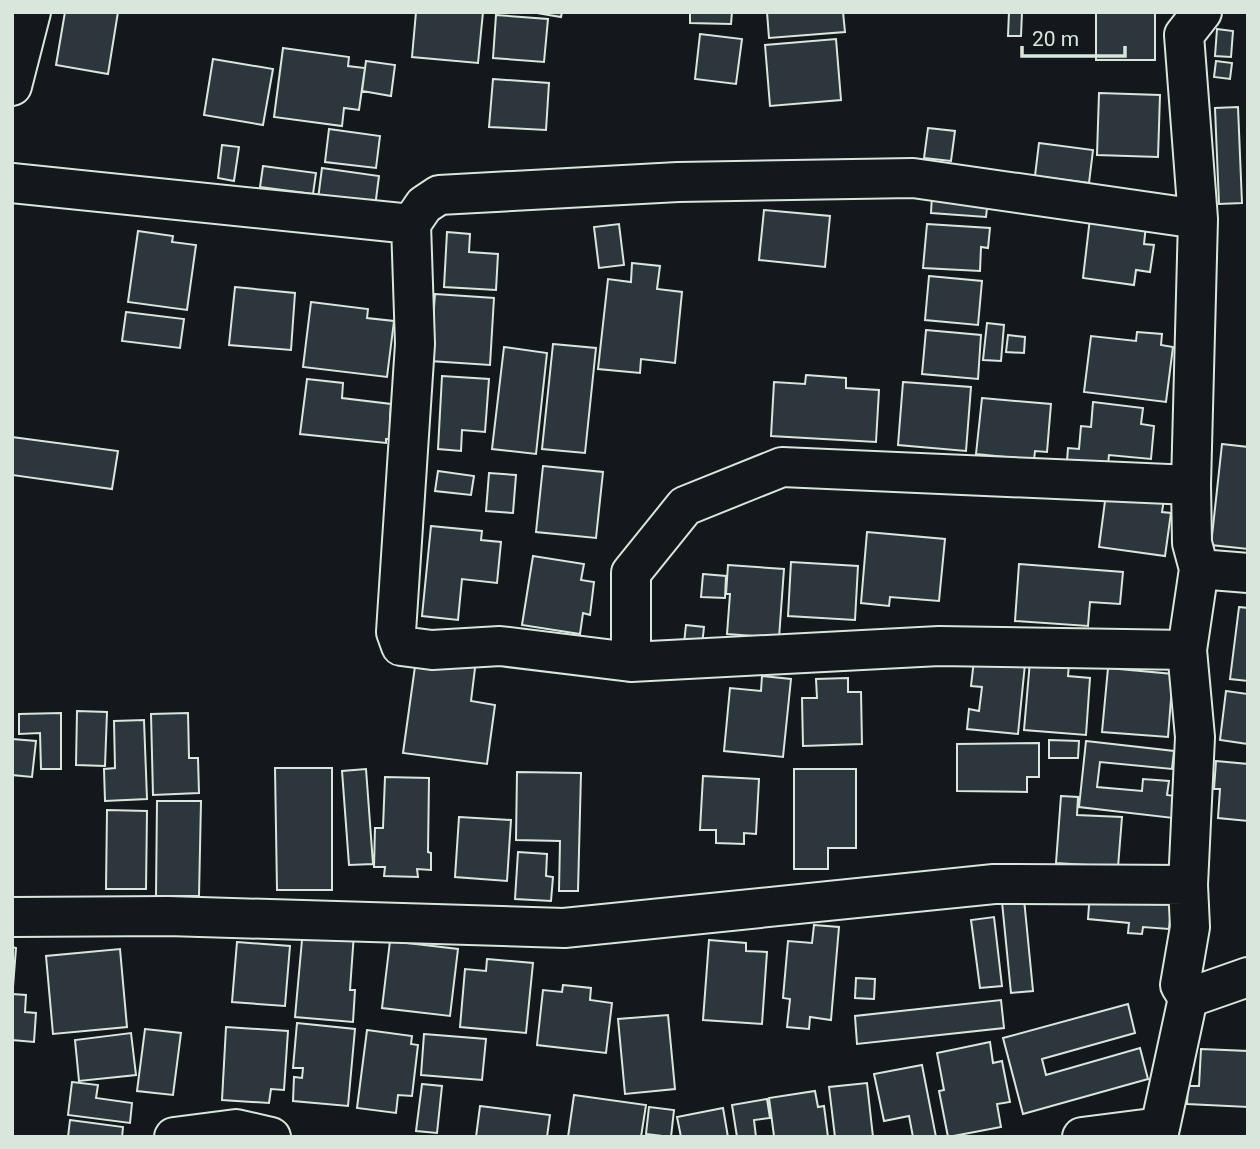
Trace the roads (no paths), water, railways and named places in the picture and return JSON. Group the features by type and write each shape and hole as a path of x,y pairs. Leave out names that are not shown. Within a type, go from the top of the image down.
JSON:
{"street":[{"path":"12,86 31,12"},
{"path":"1082,1137 1159,1132 1188,998 1180,985 1190,927 1188,885 1195,737 1187,650 1199,569 1192,543 1191,485 1198,219 1184,35 1202,12"},
{"path":"1187,650 939,646 631,662 500,646 432,650 401,646 396,632 415,344 411,224 424,205 439,195 678,183 913,178 1198,219"},
{"path":"12,183 411,224"},
{"path":"631,662 631,573 685,506 782,467 1191,485"},
{"path":"1199,569 1248,573"},
{"path":"12,917 168,916 564,928 994,884 1188,885"},
{"path":"1188,998 1248,977"},
{"path":"174,1137 236,1129 271,1137"}]}
